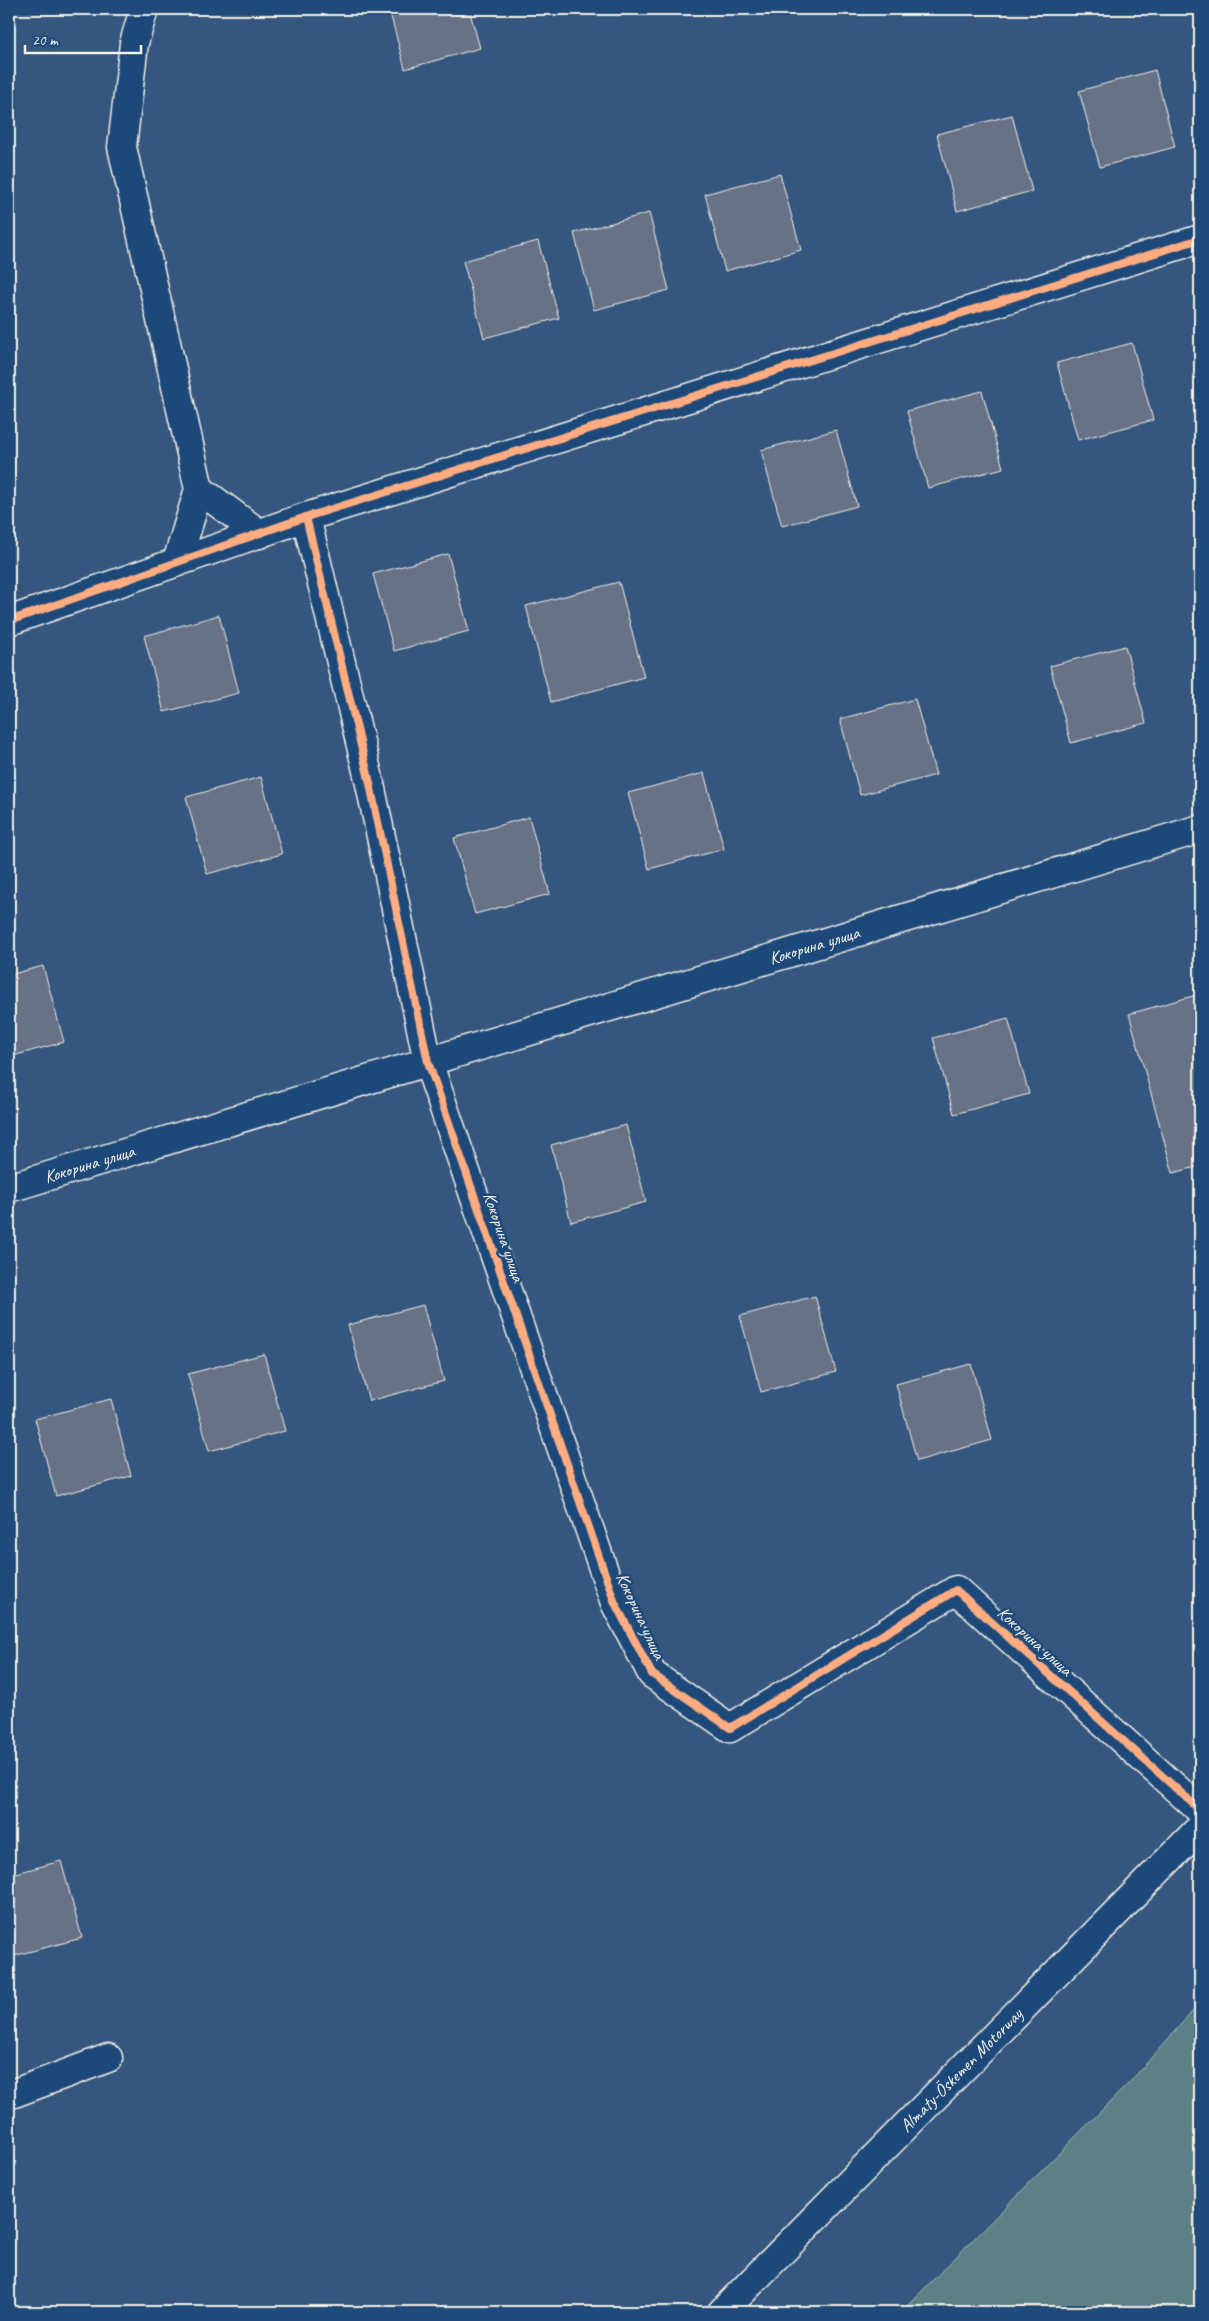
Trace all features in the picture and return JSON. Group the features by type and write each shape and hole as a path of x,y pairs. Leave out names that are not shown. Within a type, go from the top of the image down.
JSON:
{"main road":[{"path":"144,9 134,42 122,147 199,490 177,562"},
{"path":"9,621 306,517 1200,239"},
{"path":"199,490 260,534"},
{"path":"306,517 369,779 428,1062"},
{"name":"Кокорина улица","path":"9,1188 1200,830"},
{"name":"Кокорина улица","path":"428,1062 615,1603 652,1674 730,1728 956,1590 1200,1810"},
{"name":"Almaty-Öskemen Motorway","path":"722,2312 1200,1828"},
{"path":"9,2095 108,2058"}],"green space":[{"path":"1200,2003 1200,2312 901,2312 1128,2084"}],"building":[{"path":"389,9 469,9 480,48 405,69"},
{"path":"1155,70 1175,147 1100,167 1079,91"},
{"path":"1012,115 1032,191 957,211 937,134"},
{"path":"780,174 801,250 725,271 705,194"},
{"path":"649,213 669,290 594,310 574,233"},
{"path":"538,241 559,318 484,338 463,261"},
{"path":"1132,343 1153,420 1078,440 1057,363"},
{"path":"982,391 1003,468 928,488 907,411"},
{"path":"836,430 857,506 782,526 761,450"},
{"path":"448,554 469,631 394,651 373,574"},
{"path":"619,582 644,677 551,702 526,606"},
{"path":"219,615 239,693 164,712 144,636"},
{"path":"1125,646 1146,723 1071,743 1050,666"},
{"path":"915,699 936,775 860,795 840,719"},
{"path":"704,773 724,849 649,869 628,793"},
{"path":"261,777 282,854 207,874 186,797"},
{"path":"529,817 550,894 475,914 454,838"},
{"path":"43,966 64,1042 9,1057 9,975"},
{"path":"1200,994 1200,1166 1173,1173 1129,1014"},
{"path":"1008,1018 1029,1094 954,1114 933,1038"},
{"path":"626,1125 646,1202 571,1222 551,1145"},
{"path":"815,1296 836,1372 761,1392 740,1316"},
{"path":"423,1305 444,1381 369,1401 348,1325"},
{"path":"264,1354 285,1431 209,1451 188,1374"},
{"path":"971,1364 992,1440 917,1461 896,1384"},
{"path":"111,1399 131,1476 56,1496 35,1419"},
{"path":"61,1861 82,1938 9,1957 9,1875"}],"cycle path":[{"path":"9,621 306,517 1200,239"},
{"path":"306,517 369,779 428,1062 615,1603 652,1674 730,1728 956,1590 1200,1810"}]}
